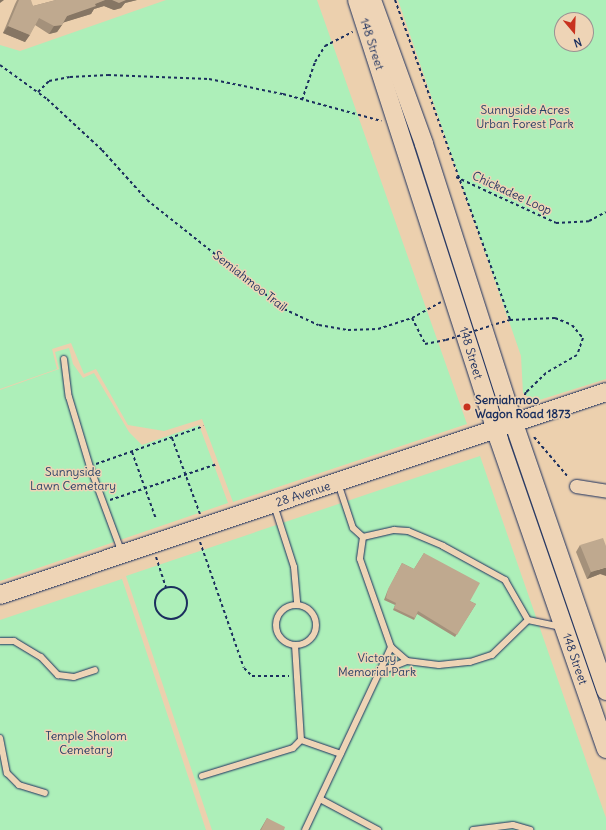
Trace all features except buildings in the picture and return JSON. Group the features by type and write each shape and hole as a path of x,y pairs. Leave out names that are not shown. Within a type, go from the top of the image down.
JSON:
{"main road":[{"name":"148 Street","path":"357,0 496,430 606,749"},
{"name":"148 Street","path":"372,0 521,421 606,691"},
{"name":"28 Avenue","path":"0,595 606,392"}],"street":[{"path":"576,486 606,491"}],"lane":[{"path":"64,359 69,396 90,467 101,503 123,554"},
{"path":"338,483 353,528 363,537"},
{"path":"274,503 294,567 297,604"},
{"path":"363,537 394,530 408,531 443,546 505,580 528,620 564,627"},
{"path":"363,537 360,559 391,648 407,661"},
{"path":"297,604 309,609 316,626 311,638 295,645 281,639 275,626 279,613 297,604"},
{"path":"382,671 407,661 439,664 492,655 528,620"},
{"path":"0,641 14,641 41,657 58,675 74,677 95,670"},
{"path":"202,776 293,748 301,740 295,645"},
{"path":"305,830 382,671 391,648"},
{"path":"0,738 7,773 19,785 45,793"},
{"path":"301,740 341,754"},
{"path":"320,799 378,830"},
{"path":"473,830 513,825 530,830"}],"path":[{"path":"395,0 456,177 510,320"},
{"path":"302,100 314,62 325,46 366,28"},
{"name":"Semiahmoo Trail","path":"0,64 38,92 102,150 147,200 284,309 319,325 348,330 378,329 412,318 454,298"},
{"path":"38,92 49,81 108,75 209,79 302,100 398,126"},
{"name":"Chickadee Loop","path":"456,177 556,223 589,221 606,212"},
{"path":"412,318 425,344 446,340 510,320 555,318 577,329 584,343 577,355 546,373 526,392 521,421 576,486"},
{"path":"90,467 204,426"},
{"path":"172,438 201,516"},
{"path":"132,452 156,519"},
{"path":"101,503 217,464"},
{"path":"198,537 244,668 252,676 297,675"},
{"path":"154,552 166,587"},
{"path":"166,587 182,590 187,600 185,610 177,618 167,619 156,608 158,593 166,587"}],"green space":[{"path":"166,0 317,0 467,424 233,502 202,419 164,431 128,425 96,369 84,374 71,343 52,349 57,369 0,389 0,45 20,51"},
{"name":"Sunnyside Acres Urban Forest Park","path":"398,0 606,0 606,379 533,402 523,393 521,356"},
{"name":"Sunnyside Lawn Cemetary","path":"69,348 73,364 83,378 94,373 129,432 142,445 199,425 228,503 0,581 0,390 59,369 55,352"},
{"name":"Victory Memorial Park","path":"480,456 606,818 606,830 212,830 126,576"},
{"name":"Temple Sholom Cemetary","path":"122,579 206,830 0,830 0,620"}],"place":[{"name":"Semiahmoo Wagon Road 1873","path":"467,407"}]}
